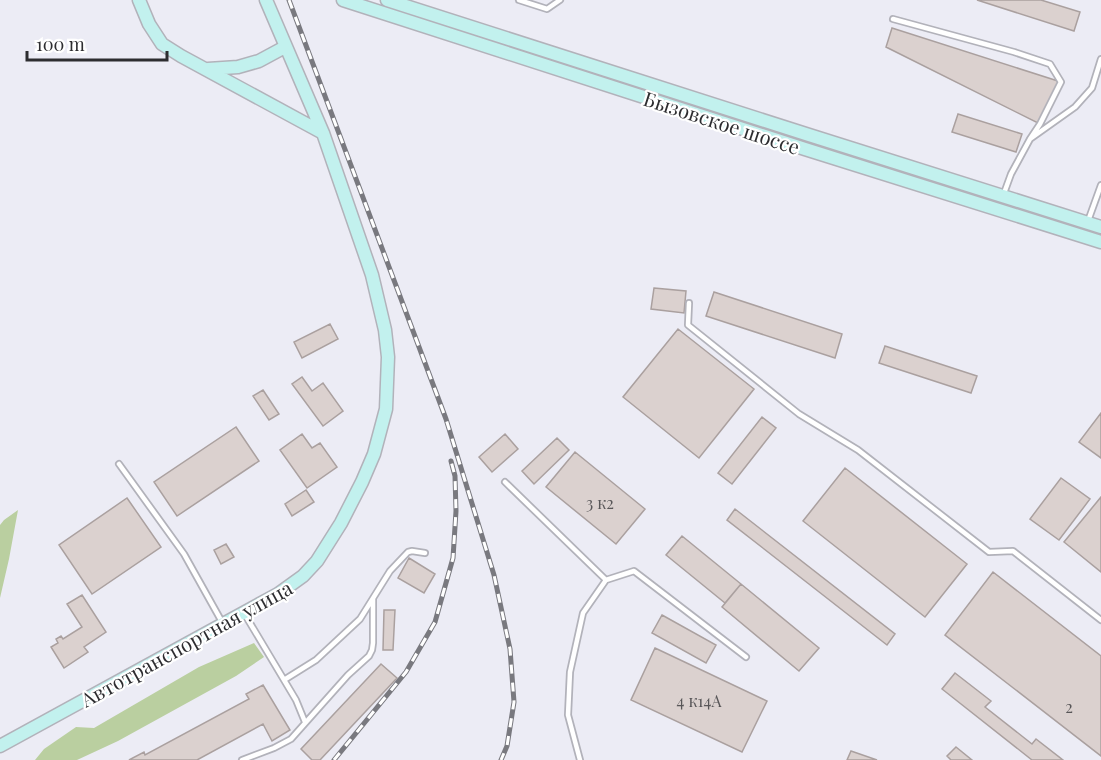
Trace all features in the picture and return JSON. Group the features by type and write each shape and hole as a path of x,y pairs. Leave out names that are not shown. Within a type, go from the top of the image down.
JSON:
{"main road":[{"path":"139,0 149,24 162,44 323,134"},
{"name":"Автотранспортная улица","path":"0,746 293,584 317,561 342,523 374,454 386,409 388,357 380,307 372,275 323,134 266,0"},
{"name":"Бызовское шоссе","path":"343,0 805,150 1101,242"},
{"name":"Бызовское шоссе","path":"387,0 1101,227"},
{"path":"207,69 238,67 259,61 285,47"}],"lane":[{"path":"519,0 547,9 560,0"},
{"path":"893,19 1050,64 1061,82 1011,174 1004,196"},
{"path":"1030,139 1075,107 1086,95 1092,88 1101,59"},
{"path":"1087,223 1101,185"},
{"path":"689,303 688,325 799,414 858,450 989,552 1013,551 1101,620"},
{"path":"118,464 183,555 223,624"},
{"path":"505,482 606,580"},
{"path":"284,680 316,660 360,619 390,572 408,552 425,553"},
{"path":"580,760 568,715 570,672 584,614 606,580 634,570 746,657"},
{"path":"242,760 291,739 348,675 369,656 373,643 373,599"},
{"path":"244,613 296,700 305,722"}],"green space":[{"path":"18,510 9,559 0,598 0,525"},
{"path":"254,643 264,657 236,676 118,741 77,760 35,760 44,749 76,727 94,728 199,667"}],"building":[{"path":"977,0 1041,0 1080,12 1074,31"},
{"path":"892,28 1061,82 1040,124 886,47"},
{"path":"958,114 1022,134 1016,152 952,132"},
{"path":"654,288 686,291 684,313 651,309"},
{"path":"714,292 842,334 835,358 706,316"},
{"path":"330,324 338,339 302,358 294,342"},
{"path":"678,329 754,389 699,458 623,397"},
{"path":"885,346 977,376 971,393 879,363"},
{"path":"302,377 312,391 323,383 343,411 323,426 292,384"},
{"path":"263,390 279,414 269,420 253,396"},
{"path":"1101,413 1101,458 1079,442"},
{"path":"762,417 776,428 732,484 718,473"},
{"path":"236,427 259,461 177,516 154,482"},
{"path":"302,434 312,448 320,443 337,467 307,488 280,450"},
{"path":"505,434 518,449 492,472 479,457"},
{"path":"557,438 569,450 534,484 522,471"},
{"path":"575,452 645,509 616,544 546,487"},
{"path":"845,468 967,564 925,617 803,521"},
{"path":"1061,478 1090,499 1059,540 1030,519"},
{"path":"306,490 314,502 292,516 285,504"},
{"path":"1101,497 1101,572 1064,542"},
{"path":"127,498 161,547 92,594 59,545"},
{"path":"735,509 895,634 887,645 727,520"},
{"path":"682,536 741,584 725,603 666,555"},
{"path":"226,544 234,557 221,564 214,550"},
{"path":"409,558 435,574 424,593 398,578"},
{"path":"993,572 1101,656 1101,756 945,635"},
{"path":"741,584 819,648 799,671 722,607"},
{"path":"82,595 106,632 84,647 88,652 64,668 51,647 58,643 56,639 61,636 63,639 82,627 67,604"},
{"path":"384,610 395,610 393,650 383,650"},
{"path":"662,615 716,645 706,663 652,633"},
{"path":"655,648 767,701 742,752 631,700"},
{"path":"381,664 397,678 320,760 312,760 301,749"},
{"path":"955,673 991,701 985,707 1032,744 1036,739 1063,760 1032,760 942,689"},
{"path":"263,685 290,730 272,741 263,724 197,760 129,760 144,752 145,755 249,699 246,694"},
{"path":"956,747 972,760 951,760 947,756"},
{"path":"851,751 877,760 847,760"}],"railway":[{"path":"289,0 446,419 494,575 510,649 514,702 507,746 501,760"},
{"path":"334,760 406,672 435,622 453,558 456,511 455,476 451,461"}]}
